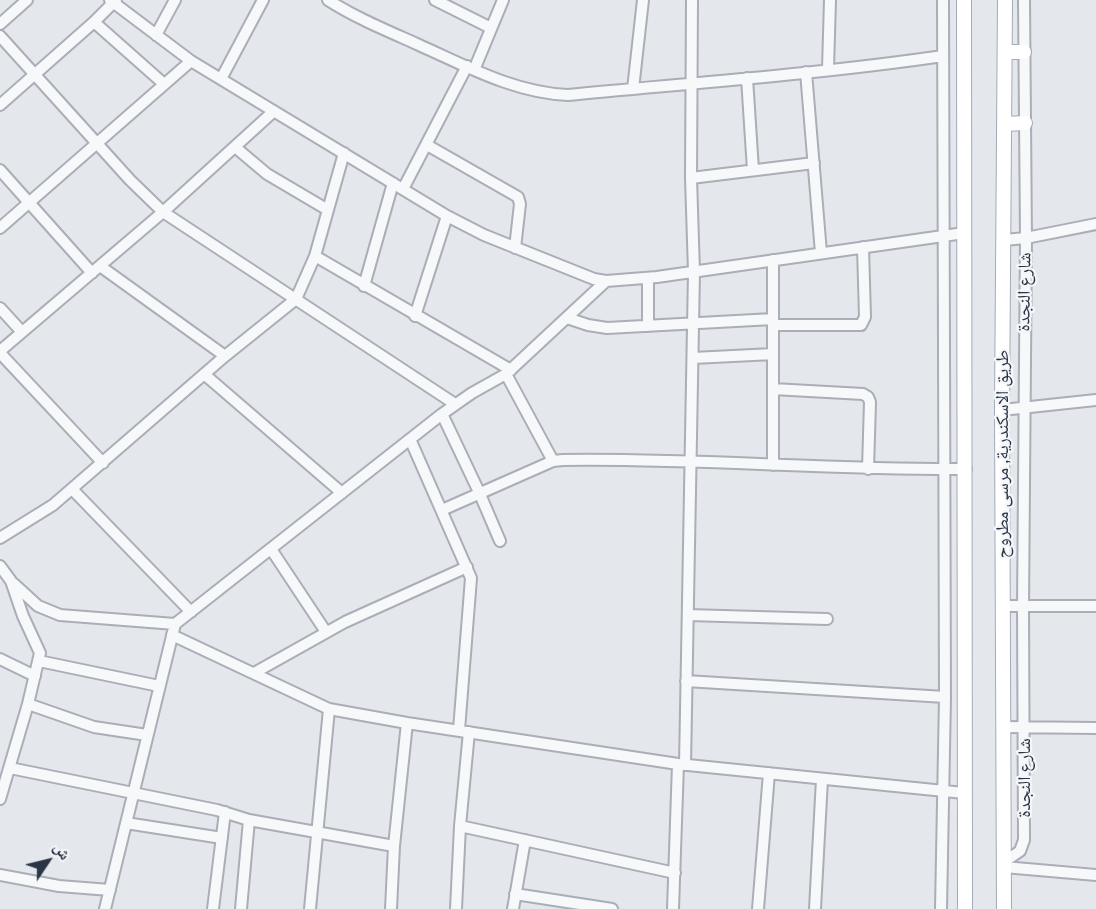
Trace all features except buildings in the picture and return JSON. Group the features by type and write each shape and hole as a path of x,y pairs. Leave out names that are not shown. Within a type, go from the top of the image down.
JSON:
{"main road":[{"name":"طريق الاسكندرية, مرسى مطروح","path":"964,0 965,909"},
{"name":"طريق الاسكندرية, مرسى مطروح","path":"1005,0 1002,410 1005,908"},
{"path":"1005,52 1024,52"},
{"path":"1005,124 1025,123"}],"street":[{"path":"0,24 27,0"},
{"path":"156,35 175,0"},
{"path":"221,79 262,0"},
{"path":"328,0 382,28 470,68 522,88 552,94 568,95 747,78 943,56"},
{"path":"435,0 491,28"},
{"path":"403,189 470,68 503,0"},
{"path":"633,89 643,0"},
{"path":"673,909 688,615 694,272 691,178 693,0"},
{"path":"828,69 830,0"},
{"path":"941,909 945,697 943,0"},
{"name":"شارع النجدة","path":"1004,865 1020,851 1024,840 1026,238 1024,0"},
{"path":"0,105 94,22 113,1 191,61 447,216 514,248 594,279 606,281 648,278 964,233"},
{"path":"94,22 164,84"},
{"path":"0,36 130,180 163,212 455,404"},
{"path":"0,228 191,61"},
{"path":"806,72 821,253"},
{"path":"747,78 753,170"},
{"path":"103,463 0,352 163,212 274,111"},
{"path":"427,144 518,197 520,204 514,248"},
{"path":"235,147 267,174 328,210"},
{"path":"1,536 30,521 72,489 225,356 296,299 315,256 344,153"},
{"path":"691,178 814,163"},
{"path":"0,170 96,270 225,356"},
{"path":"364,286 393,183"},
{"path":"415,316 447,216"},
{"path":"1004,240 1096,224"},
{"path":"567,318 597,327 773,322 857,327 861,326 865,317 863,247"},
{"path":"315,256 508,372 553,461"},
{"path":"773,260 773,465"},
{"path":"648,278 648,326"},
{"path":"105,909 174,630 191,612 442,414 508,372 606,281"},
{"path":"0,308 22,332"},
{"path":"693,358 773,354"},
{"path":"204,374 342,493"},
{"path":"773,389 863,394 868,397 870,402 868,470"},
{"path":"1002,410 1096,400"},
{"path":"442,414 500,541"},
{"path":"410,439 467,567 471,585 456,909"},
{"path":"442,510 553,461 773,465 868,470 966,469"},
{"path":"72,489 191,612"},
{"path":"271,549 326,632"},
{"path":"0,566 11,581 38,606 60,615 174,630 254,674 329,708 407,723 681,764 964,793"},
{"path":"254,674 360,614 467,567"},
{"path":"0,799 39,661 38,649 11,581"},
{"path":"1004,606 1096,606"},
{"path":"688,615 827,619"},
{"path":"0,659 35,676"},
{"path":"39,661 159,686"},
{"path":"686,681 945,697"},
{"path":"28,704 94,727 147,735"},
{"path":"310,909 329,708"},
{"path":"391,909 394,846 407,723"},
{"path":"1004,727 1096,728"},
{"path":"10,768 225,812 249,820 394,846"},
{"path":"758,909 769,773"},
{"path":"815,909 822,779"},
{"path":"213,909 225,812"},
{"path":"241,909 249,820"},
{"path":"126,823 222,838"},
{"path":"460,826 675,873"},
{"path":"513,909 525,840"},
{"path":"1004,865 1096,875"},
{"path":"0,875 60,886 110,890"},
{"path":"515,894 612,909"}]}
